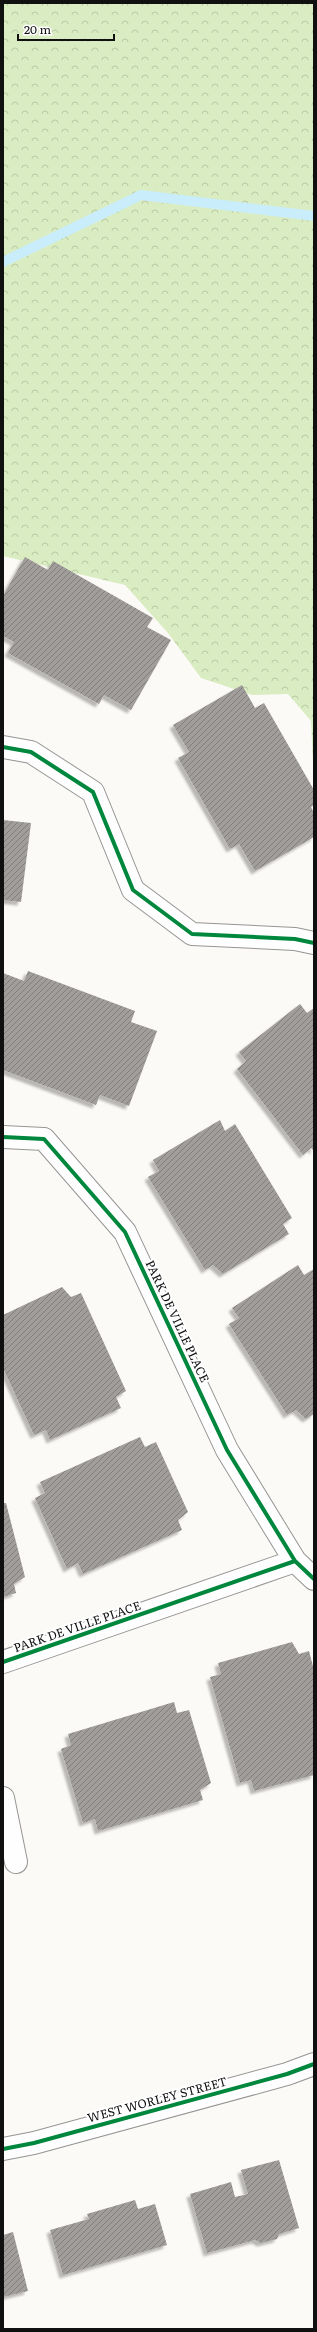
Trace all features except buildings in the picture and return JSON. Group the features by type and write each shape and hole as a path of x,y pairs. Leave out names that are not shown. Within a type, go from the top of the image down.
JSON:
{"street":[{"path":"3,747 31,752 94,792 133,890 192,934 294,939 314,943"},
{"name":"PARK DE VILLE PLACE","path":"3,1137 44,1138 125,1232 228,1450 294,1561 314,1578"},
{"name":"PARK DE VILLE PLACE","path":"3,1662 294,1561"},
{"path":"3,1798 16,1862"},
{"name":"WEST WORLEY STREET","path":"3,2149 264,2080 314,2064"}],"green space":[{"path":"3,3 314,3 314,785 311,721 288,694 252,695 201,678 168,633 125,585 3,556"}],"waterway":[{"path":"3,262 141,195 314,216"}],"cycle path":[{"path":"3,747 31,752 93,792 133,890 192,934 295,939 314,943"},
{"path":"3,1137 44,1139 125,1232 227,1450 295,1561"},
{"path":"3,1662 295,1561 314,1579"},
{"path":"3,2149 34,2143 287,2074 314,2064"}]}
